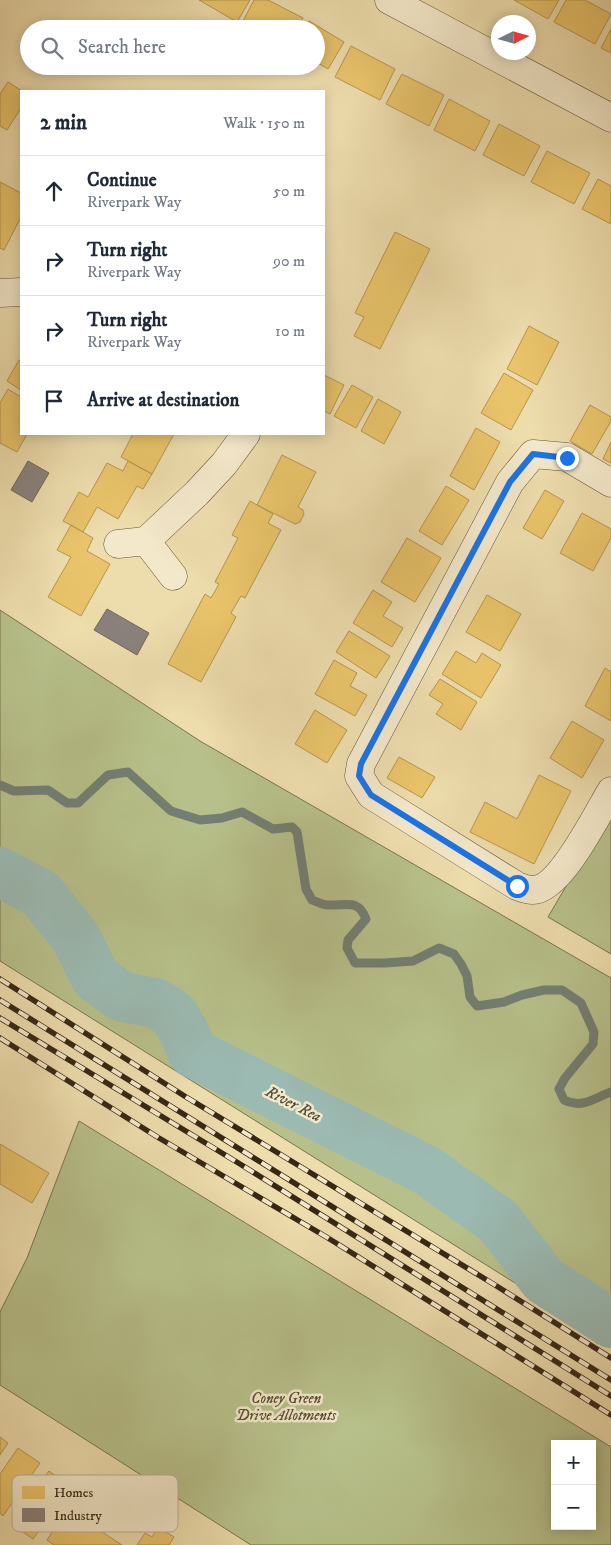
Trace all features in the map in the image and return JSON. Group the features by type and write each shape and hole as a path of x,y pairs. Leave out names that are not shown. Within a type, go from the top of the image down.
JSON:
{"street":[{"path":"389,0 611,118"},
{"path":"0,293 20,292"},
{"path":"118,544 146,541 197,493 224,464 245,435"},
{"path":"611,483 567,458 533,454 510,482 361,764 359,776 371,795 517,886 534,890 554,879 569,863 611,791"},
{"path":"146,541 173,576"}],"green space":[{"path":"0,610 200,741 611,978 611,1343 0,961"},
{"path":"611,810 611,954 548,917"},
{"name":"Coney Green Drive Allotments","path":"79,1121 611,1447 611,1545 251,1545 178,1498 178,1475 141,1475 0,1385 0,1312 27,1258"}],"building: Homes":[{"path":"199,0 250,0 238,20 234,20"},
{"path":"254,0 268,0 303,18 302,20 244,20"},
{"path":"514,0 559,0 548,19"},
{"path":"566,0 585,0 611,14 595,44 554,22"},
{"path":"611,29 611,53 601,48"},
{"path":"325,31 344,42 328,69 325,67"},
{"path":"351,46 395,69 380,100 335,77"},
{"path":"402,74 444,95 429,126 386,104"},
{"path":"8,82 20,90 20,110 7,130 0,126 0,94"},
{"path":"449,99 490,121 475,151 434,130"},
{"path":"499,124 540,146 524,176 483,155"},
{"path":"547,151 590,173 574,204 531,182"},
{"path":"598,179 611,186 611,224 582,209"},
{"path":"0,182 20,192 20,219 4,250 0,248"},
{"path":"395,232 430,249 380,349 354,336 364,317 355,313"},
{"path":"529,326 559,342 537,385 507,369"},
{"path":"19,360 20,360 20,389 7,381"},
{"path":"504,373 533,390 511,430 481,413"},
{"path":"325,376 344,385 330,414 325,412"},
{"path":"352,385 373,397 356,428 334,416"},
{"path":"8,389 20,396 20,435 26,435 17,452 0,443 0,403"},
{"path":"378,399 401,412 384,444 361,431"},
{"path":"590,405 611,417 611,421 592,454 570,441"},
{"path":"476,428 500,442 474,490 450,476"},
{"path":"132,435 173,435 152,474 121,457"},
{"path":"611,442 611,463 603,459"},
{"path":"282,455 316,472 298,507 303,510 304,514 300,522 295,524 257,505"},
{"path":"128,461 152,474 143,489 137,486 118,519 97,507 83,532 63,521 79,492 88,497 107,463 123,471"},
{"path":"446,486 469,500 442,545 419,531"},
{"path":"545,490 564,501 542,539 523,528"},
{"path":"250,501 273,514 268,523 281,530 245,598 241,596 231,613 236,617 201,682 168,664 205,594 211,598 219,584 215,582 238,538 232,535"},
{"path":"582,513 611,529 611,538 593,571 560,553"},
{"path":"71,525 93,538 87,551 110,564 81,616 48,597 71,557 57,550"},
{"path":"407,538 441,558 415,602 381,582"},
{"path":"373,590 392,602 383,616 403,628 392,647 353,623"},
{"path":"487,595 521,614 500,651 466,632"},
{"path":"349,631 390,656 376,678 336,652"},
{"path":"456,651 476,663 482,653 501,665 481,698 442,674"},
{"path":"334,660 357,673 350,686 367,695 355,716 315,694"},
{"path":"605,668 611,672 611,721 585,706"},
{"path":"440,679 477,702 461,730 436,714 443,704 429,695"},
{"path":"315,710 347,730 327,763 295,744"},
{"path":"572,721 604,740 582,778 550,758"},
{"path":"399,757 435,777 422,798 387,778"},
{"path":"539,775 571,791 534,864 470,832 485,802 517,819"},
{"path":"0,1144 49,1173 32,1203 0,1184"},
{"path":"0,1437 8,1443 0,1455"},
{"path":"18,1448 40,1463 32,1475 12,1475 12,1503 3,1516 0,1513 0,1474"},
{"path":"49,1471 54,1475 46,1475"},
{"path":"23,1532 38,1532 33,1539"},
{"path":"52,1532 102,1532 122,1545 54,1545 47,1540"},
{"path":"155,1532 166,1532 174,1537 169,1545 137,1545 145,1533 152,1537"}],"building: Industry":[{"path":"28,461 49,473 32,502 11,490"},
{"path":"107,609 149,633 137,655 94,630"}],"waterway":[{"path":"0,785 14,791 48,790 67,803 78,803 108,775 128,772 171,811 200,820 222,818 242,812 273,829 292,827 297,832 306,889 312,900 326,905 351,904 363,912 366,919 348,940 347,948 355,963 413,961 439,948 454,954 461,964 467,976 470,997 477,1006 504,1002 522,995 544,990 562,990 581,1003 594,1032 593,1044 565,1078 559,1089 564,1100 583,1103 611,1092"},
{"name":"River Rea","path":"0,872 41,894 76,938 96,978 122,997 156,1003 174,1015 193,1053 426,1170 498,1221 544,1280 611,1323"}],"railway":[{"path":"0,979 186,1097 495,1285 611,1358"},
{"path":"0,1000 611,1380"},
{"path":"0,1018 240,1164 611,1396"},
{"path":"0,1038 159,1138 328,1238 611,1415"}],"route":[{"path":"517,886 371,795 359,776 361,764 510,482 533,454 567,458"}]}
